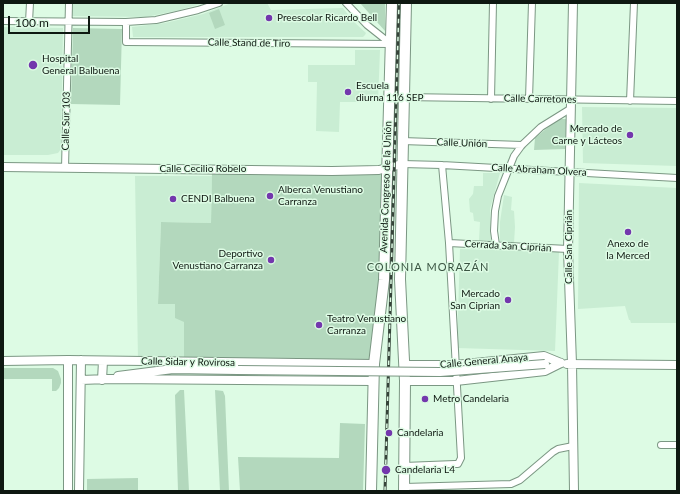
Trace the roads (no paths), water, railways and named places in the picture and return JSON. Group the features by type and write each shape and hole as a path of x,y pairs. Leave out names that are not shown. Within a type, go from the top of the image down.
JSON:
{"main road":[{"name":"Avenida Congreso de la Unión","path":"371,491 374,364 383,295 392,3"},
{"name":"Avenida Congreso de la Unión","path":"404,489 406,381 400,290 406,3"},
{"path":"390,81 403,97"}],"street":[{"path":"29,22 30,3"},
{"name":"Calle Sur 103","path":"65,168 69,3"},
{"path":"3,21 68,23 156,20 198,10 219,3"},
{"path":"346,3 367,25 391,44"},
{"path":"491,99 493,3"},
{"path":"529,99 532,3"},
{"name":"Calle San Ciprián","path":"573,3 568,249 574,491"},
{"path":"630,101 634,3"},
{"name":"Calle Stand de Tiro","path":"126,22 126,42 391,44"},
{"name":"Calle Carretones","path":"403,97 677,101"},
{"path":"496,245 494,231 495,211 498,196 514,156 522,145 541,127 570,109"},
{"name":"Calle Unión","path":"402,141 522,145"},
{"name":"Calle Cecilio Robelo","path":"3,167 332,171 387,169 402,164"},
{"name":"Calle Abraham Olvera","path":"402,164 677,178"},
{"path":"404,466 455,464 460,461 449,243 442,165"},
{"name":"Cerrada San Ciprián","path":"449,243 568,249"},
{"name":"Calle General Anaya","path":"405,365 455,365 544,356 561,363"},
{"path":"68,360 68,491"},
{"path":"79,491 81,360"},
{"name":"Calle Sidar y Rovirosa","path":"3,361 81,360 374,364"},
{"path":"103,361 105,379 173,369"},
{"path":"124,361 173,369"},
{"name":"Calle General Anaya","path":"406,381 456,381 545,371 561,363"},
{"name":"Calle General Anaya","path":"545,364 677,365"},
{"name":"Calle Sidar y Rovirosa","path":"173,369 440,372 545,364"},
{"name":"Calle Sidar y Rovirosa","path":"81,380 373,381"},
{"path":"661,445 677,445"},
{"path":"404,489 459,489 511,484 520,480 553,452 558,449 573,446"}],"railway":[{"path":"385,491 399,3"}],"place":[{"name":"Preescolar Ricardo Bell","path":"269,18"},
{"name":"Hospital General Balbuena","path":"33,65"},
{"name":"Escuela diurna 116 SEP","path":"348,92"},
{"name":"Mercado de Carne y Lácteos","path":"630,135"},
{"name":"Alberca Venustiano Carranza","path":"270,196"},
{"name":"CENDI Balbuena","path":"173,199"},
{"name":"Anexo de la Merced","path":"628,232"},
{"name":"Deportivo Venustiano Carranza","path":"271,260"},
{"name":"Mercado San Ciprian","path":"508,300"},
{"name":"Teatro Venustiano Carranza","path":"319,325"},
{"name":"Metro Candelaria","path":"425,399"},
{"name":"Candelaria","path":"389,433"},
{"name":"Candelaria L4","path":"386,470"}],"district":[{"name":"COLONIA MORAZÁN","path":"428,267"}]}
